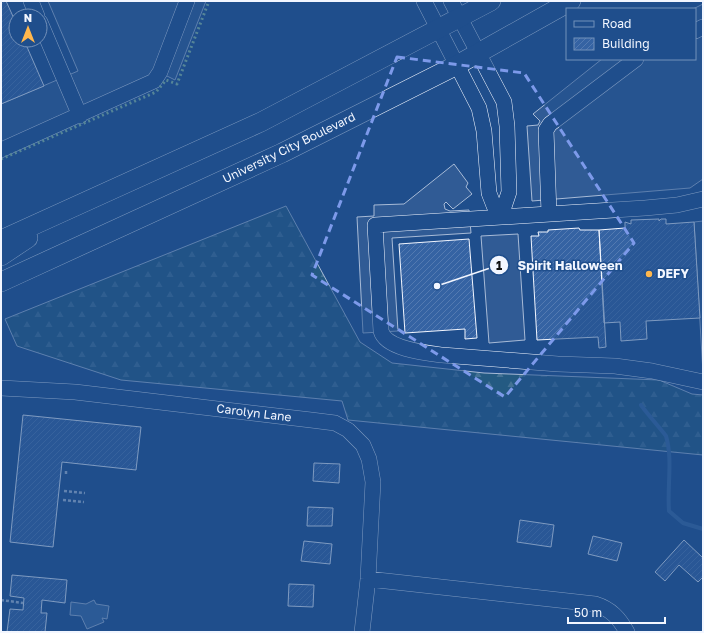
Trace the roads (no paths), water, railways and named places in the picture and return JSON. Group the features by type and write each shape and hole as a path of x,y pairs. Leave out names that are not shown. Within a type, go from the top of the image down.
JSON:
{"main road":[{"path":"1,240 261,122 490,1"},
{"name":"University City Boulevard","path":"1,282 282,153 457,65 571,1"},
{"path":"1,256 68,210"}],"street":[{"path":"1,150 154,82 160,72 187,1"},
{"path":"424,1 481,116 489,193 494,206 501,216"},
{"path":"452,1 502,97 505,110 509,192 501,216"},
{"path":"48,41 80,116"},
{"path":"549,214 546,130 550,124 635,60"},
{"path":"703,199 677,205 375,225 381,326 384,337 398,345 415,351 558,364 652,370 703,382"},
{"name":"Carolyn Lane","path":"1,388 75,392 311,420 335,424 354,434 367,452 373,482 368,579 362,632"},
{"path":"368,579 595,604 611,611 620,619 627,632"}],"waterway":[{"path":"641,405 666,436 669,454 669,511 683,523 703,529"}],"place":[{"name":"DEFY","path":"649,274"},
{"name":"Spirit Halloween","path":"437,286"}]}
